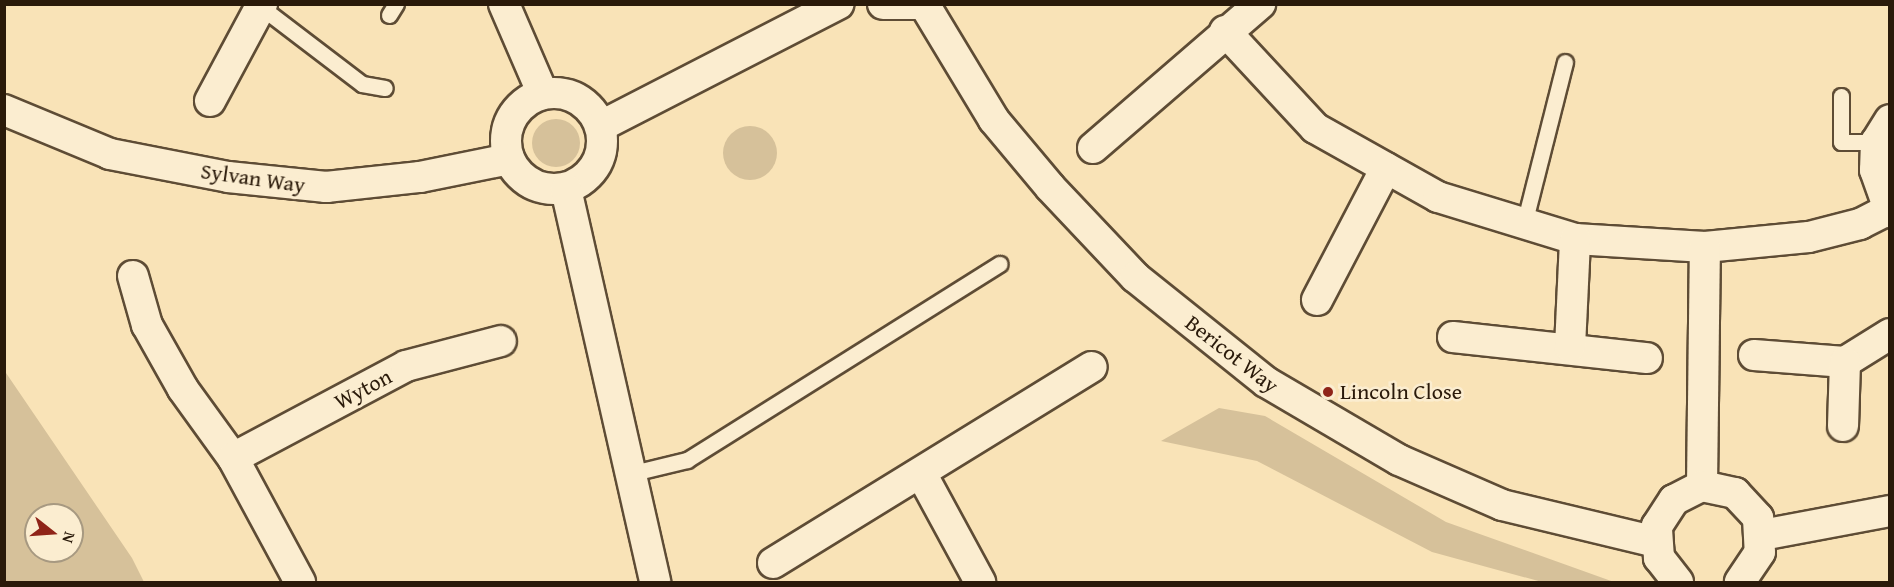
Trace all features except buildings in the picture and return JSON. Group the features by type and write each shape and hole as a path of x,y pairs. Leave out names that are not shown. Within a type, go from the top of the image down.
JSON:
{"street":[{"path":"504,4 543,94"},
{"path":"601,126 838,4"},
{"path":"883,4 917,4"},
{"name":"Bericot Way","path":"924,4 994,120 1050,187 1135,277 1266,382 1399,460 1502,505 1656,542"},
{"path":"1093,148 1225,31 1260,4"},
{"path":"210,101 262,6"},
{"path":"1225,31 1315,128 1438,197 1575,239 1704,247 1809,237 1860,224 1888,211 1875,170 1883,131"},
{"path":"543,94 584,103 601,126 600,157 581,182 566,189 539,187 509,159 508,126 522,106 543,94"},
{"name":"Sylvan Way","path":"4,110 110,154 228,177 326,187 420,177 509,159"},
{"path":"1317,300 1386,168"},
{"path":"566,189 655,582"},
{"path":"1570,347 1575,239"},
{"path":"1702,486 1704,247"},
{"path":"133,276 147,325 183,389 233,458 300,582"},
{"path":"1754,355 1845,362 1890,334"},
{"path":"1453,338 1570,347 1647,358"},
{"name":"Wyton","path":"233,458 406,366 501,341"},
{"path":"1843,426 1845,362"},
{"path":"773,563 922,476 1092,368"},
{"path":"922,476 980,582"},
{"path":"1678,582 1667,572 1656,542 1663,512 1686,491 1702,486 1736,493 1753,511 1762,535 1754,568 1740,582"},
{"path":"1762,535 1890,512"}],"lane":[{"path":"262,6 362,84 385,88"},
{"path":"1524,224 1565,62"},
{"path":"1841,96 1841,142 1883,131"},
{"path":"629,474 687,460 1000,264"}],"shaded area":[{"path":"556,119 573,126 580,143 573,160 556,167 539,160 532,143 539,126"},
{"path":"745,126 755,126 765,130 773,138 777,153 773,168 765,176 755,180 745,180 735,176 727,168 723,158 723,148 727,138 735,130"},
{"path":"4,370 132,558 144,582 5,582"},
{"path":"1219,408 1265,416 1446,522 1614,582 1542,582 1432,552 1257,461 1161,441"}],"place":[{"name":"Lincoln Close","path":"1328,392"}]}
